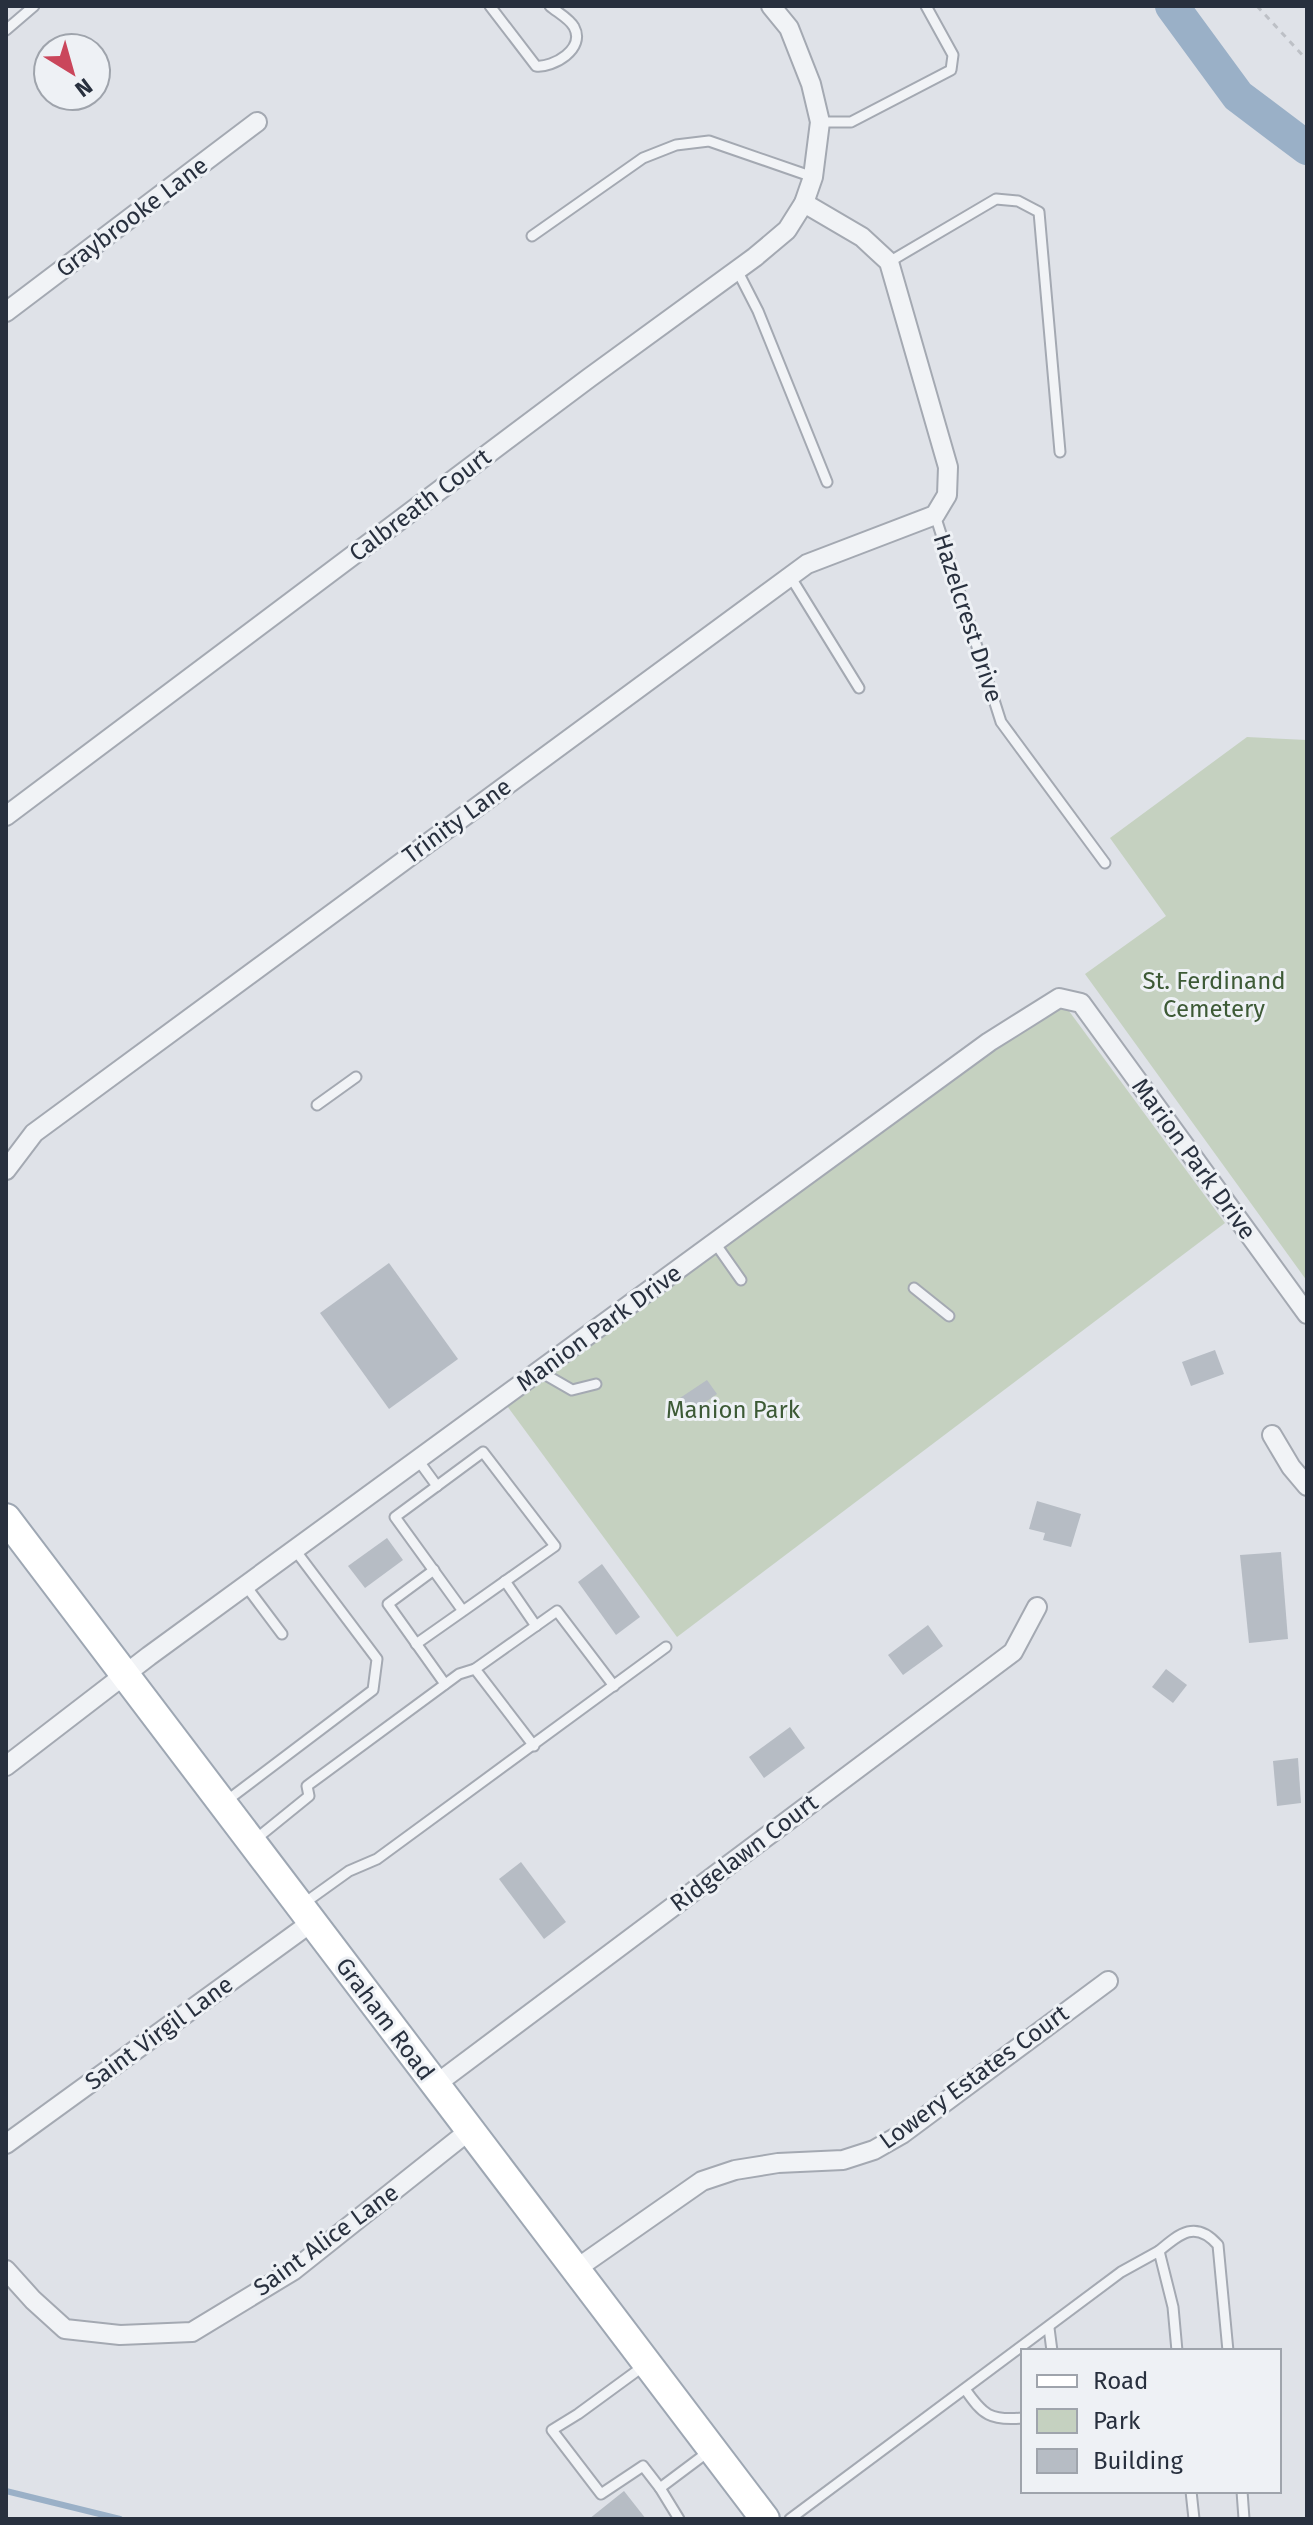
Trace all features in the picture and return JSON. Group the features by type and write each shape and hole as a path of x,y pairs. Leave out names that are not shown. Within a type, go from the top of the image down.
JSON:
{"main road":[{"name":"Graham Road","path":"6,1518 712,2449 769,2518"}],"street":[{"path":"771,6 789,28 811,84 820,122 813,177"},
{"name":"Graybrooke Lane","path":"6,312 257,122"},
{"name":"Calbreath Court","path":"6,816 737,270 787,230 804,203 813,177"},
{"path":"804,203 862,237 889,262"},
{"name":"Hazelcrest Drive","path":"889,262 948,467 947,495 935,515"},
{"name":"Trinity Lane","path":"6,1170 34,1133 807,564 935,515"},
{"name":"Manion Park Drive","path":"6,1766 123,1675 989,1042 1059,998 1081,1003"},
{"name":"Marion Park Drive","path":"1081,1003 1307,1314"},
{"path":"1272,1435 1291,1467 1307,1486"},
{"name":"Ridgelawn Court","path":"435,2085 1013,1652 1037,1607"},
{"name":"Saint Virgil Lane","path":"6,2144 306,1914"},
{"name":"Lowery Estates Court","path":"576,2269 702,2181 735,2170 778,2163 843,2160 902,2134 1108,1981"},
{"name":"Saint Alice Lane","path":"6,2270 65,2329 120,2335 192,2332 294,2270 470,2130"}],"lane":[{"path":"6,30 34,6"},
{"path":"490,6 536,66 546,67 572,51 576,39 574,28 550,6"},
{"path":"820,122 851,122 951,70 953,55 926,6"},
{"path":"532,236 643,158 676,145 709,141 813,177"},
{"path":"889,262 996,199 1018,201 1039,212 1060,452"},
{"path":"737,270 758,311 827,482"},
{"name":"Hazelcrest Drive","path":"935,515 1001,722 1105,863"},
{"path":"790,576 859,688"},
{"path":"317,1105 356,1077"},
{"path":"715,1243 741,1280"},
{"path":"914,1288 949,1316"},
{"path":"539,1371 572,1390 596,1384"},
{"path":"416,1644 463,1611 505,1581 555,1546 483,1452 395,1517 463,1611"},
{"path":"418,1460 437,1486"},
{"path":"222,1804 373,1690 377,1659 295,1550"},
{"path":"434,1570 388,1604 445,1684"},
{"path":"505,1581 536,1626"},
{"path":"246,1586 282,1634"},
{"path":"252,1843 309,1796 307,1786 459,1674 475,1669 557,1611 614,1686"},
{"path":"306,1914 349,1871 377,1859 666,1647"},
{"path":"475,1669 534,1746"},
{"path":"769,2518 965,2389 1121,2272 1192,2230 1208,2233 1218,2245 1228,2349"},
{"path":"1159,2251 1173,2307 1177,2349"},
{"path":"1049,2328 1052,2349"},
{"path":"648,2363 552,2430 601,2494 643,2466 679,2519"},
{"path":"965,2389 979,2409 998,2420 1021,2418"},
{"path":"660,2488 712,2449"},
{"path":"1191,2493 1194,2519"},
{"path":"1242,2493 1244,2519"}],"path":[{"path":"1257,6 1307,60"}],"green space":[{"name":"St. Ferdinand Cemetery","path":"1247,737 1307,740 1307,1281 1085,974 1166,916 1110,838"},
{"name":"Manion Park","path":"1055,992 1225,1223 677,1637 502,1399"}],"building":[{"path":"389,1263 458,1359 389,1409 320,1313"},
{"path":"1215,1350 1224,1374 1191,1386 1182,1362"},
{"path":"707,1380 717,1394 687,1415 677,1400"},
{"path":"1037,1501 1081,1514 1071,1547 1043,1540 1045,1533 1029,1529"},
{"path":"387,1538 403,1560 365,1588 348,1566"},
{"path":"1281,1552 1288,1639 1249,1643 1240,1555"},
{"path":"602,1564 640,1617 616,1635 578,1582"},
{"path":"928,1625 943,1646 903,1675 888,1655"},
{"path":"1166,1669 1187,1685 1173,1703 1152,1687"},
{"path":"790,1727 805,1748 764,1778 749,1757"},
{"path":"1298,1758 1301,1803 1277,1806 1273,1761"},
{"path":"521,1862 566,1922 544,1939 499,1879"},
{"path":"624,2491 646,2519 589,2519"}],"waterway":[{"path":"1172,6 1238,96 1307,148"},
{"path":"6,2491 120,2519"}]}
